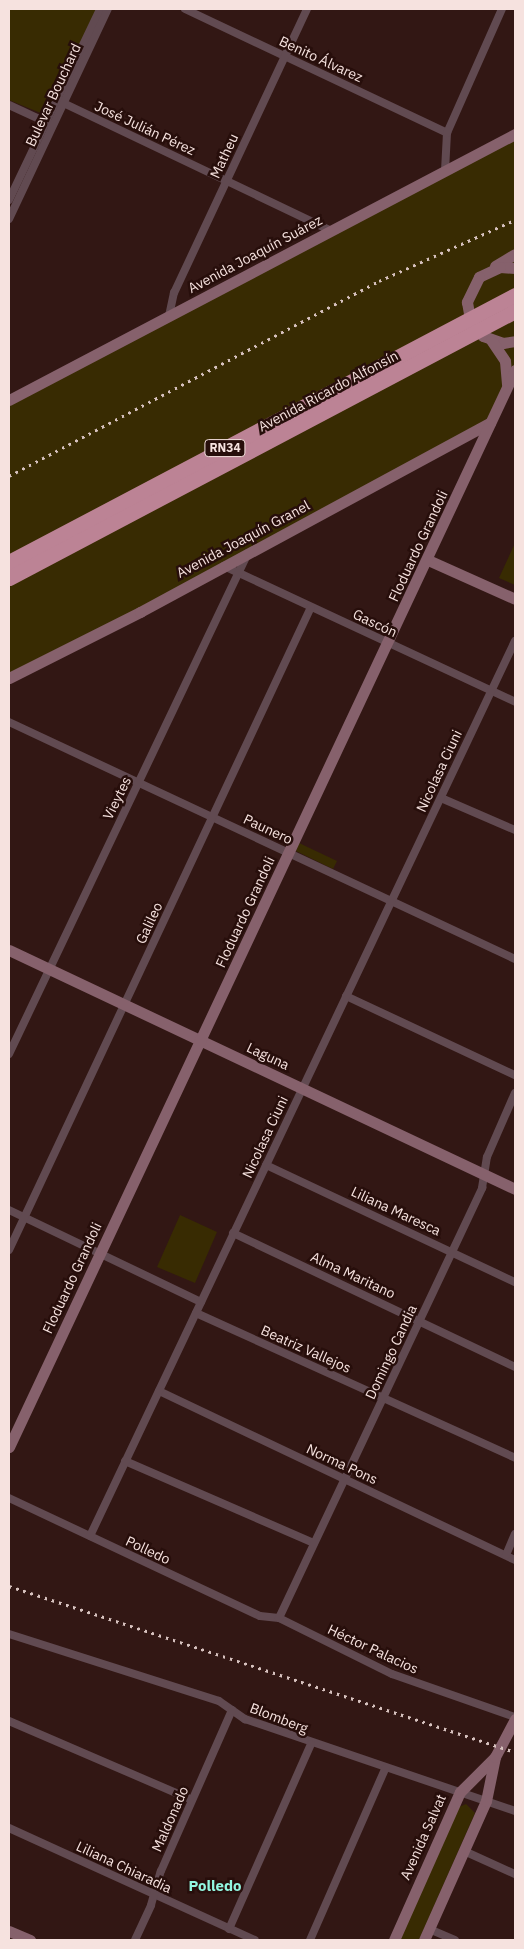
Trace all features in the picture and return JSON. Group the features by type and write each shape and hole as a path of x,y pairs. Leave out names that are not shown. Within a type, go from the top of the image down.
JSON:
{"highway":[{"name":"Avenida Ricardo Alfonsín","path":"9,578 474,325 515,295"},
{"name":"Avenida Ricardo Alfonsín","path":"9,562 474,325 515,311"}],"street":[{"name":"Bulevar Bouchard","path":"60,102 100,9"},
{"name":"Bulevar Bouchard","path":"9,200 108,9"},
{"name":"Benito Álvarez","path":"185,9 447,133"},
{"name":"Matheu","path":"169,316 174,293 307,9"},
{"path":"445,171 447,133 502,9"},
{"name":"José Julián Pérez","path":"60,102 332,230"},
{"path":"9,105 49,124"},
{"name":"Bulevar Bouchard","path":"9,219 49,124"},
{"name":"Avenida Joaquín Suárez","path":"9,400 515,134"},
{"path":"515,254 479,277 469,293 474,325 491,340 515,341"},
{"path":"488,271 500,267 515,268"},
{"name":"Floduardo Grandoli","path":"491,340 505,361 506,388"},
{"name":"Floduardo Grandoli","path":"9,1448 428,560 515,370"},
{"name":"Avenida Joaquín Granel","path":"9,678 224,566 490,423"},
{"name":"Vieytes","path":"9,1054 248,553"},
{"path":"428,560 515,600"},
{"name":"Gascón","path":"224,566 515,702"},
{"name":"Galileo","path":"9,1250 311,607"},
{"name":"Nicolasa Ciuni","path":"90,1536 515,641"},
{"name":"Paunero","path":"9,722 515,959"},
{"path":"441,798 515,830"},
{"name":"Laguna","path":"9,950 515,1190"},
{"path":"346,996 515,1075"},
{"name":"Domingo Candia","path":"279,1618 482,1188 486,1157 515,1093"},
{"name":"Liliana Maresca","path":"266,1165 453,1251 515,1282"},
{"path":"9,1210 201,1302"},
{"name":"Alma Maritano","path":"234,1234 420,1320 515,1367"},
{"name":"Beatriz Vallejos","path":"196,1313 515,1458"},
{"name":"Norma Pons","path":"158,1391 515,1560"},
{"path":"125,1461 314,1543"},
{"name":"Polledo","path":"9,1498 260,1616 279,1618"},
{"path":"506,1556 515,1534"},
{"name":"Héctor Palacios","path":"279,1618 392,1674 515,1718"},
{"name":"Blomberg","path":"9,1634 219,1701 245,1720 385,1769 515,1811"},
{"name":"Maldonado","path":"135,1940 192,1800 232,1710"},
{"name":"Avenida Salvat","path":"424,1940 486,1801 495,1757 515,1718"},
{"path":"9,1721 192,1800"},
{"path":"229,1929 311,1744"},
{"name":"Avenida Salvat","path":"394,1940 460,1792 495,1757"},
{"path":"310,1940 385,1769"},
{"name":"Liliana Chiaradia","path":"9,1828 255,1940"},
{"path":"464,1851 515,1874"},
{"path":"429,1928 455,1940"},
{"path":"9,1931 30,1940"}],"shaded area":[{"path":"9,9 97,9 47,113 43,114 9,100"},
{"path":"515,134 515,370 490,423 9,678 9,400"},
{"path":"515,543 515,585 499,578"},
{"path":"299,843 337,861 333,869 296,851"},
{"path":"180,1215 217,1232 195,1283 157,1267"},
{"path":"466,1804 475,1813 419,1940 399,1940 459,1807"}],"railway":[{"path":"9,476 379,281 515,220"},
{"path":"9,1586 515,1752"}],"district":[{"name":"Polledo","path":"215,1886"}]}
